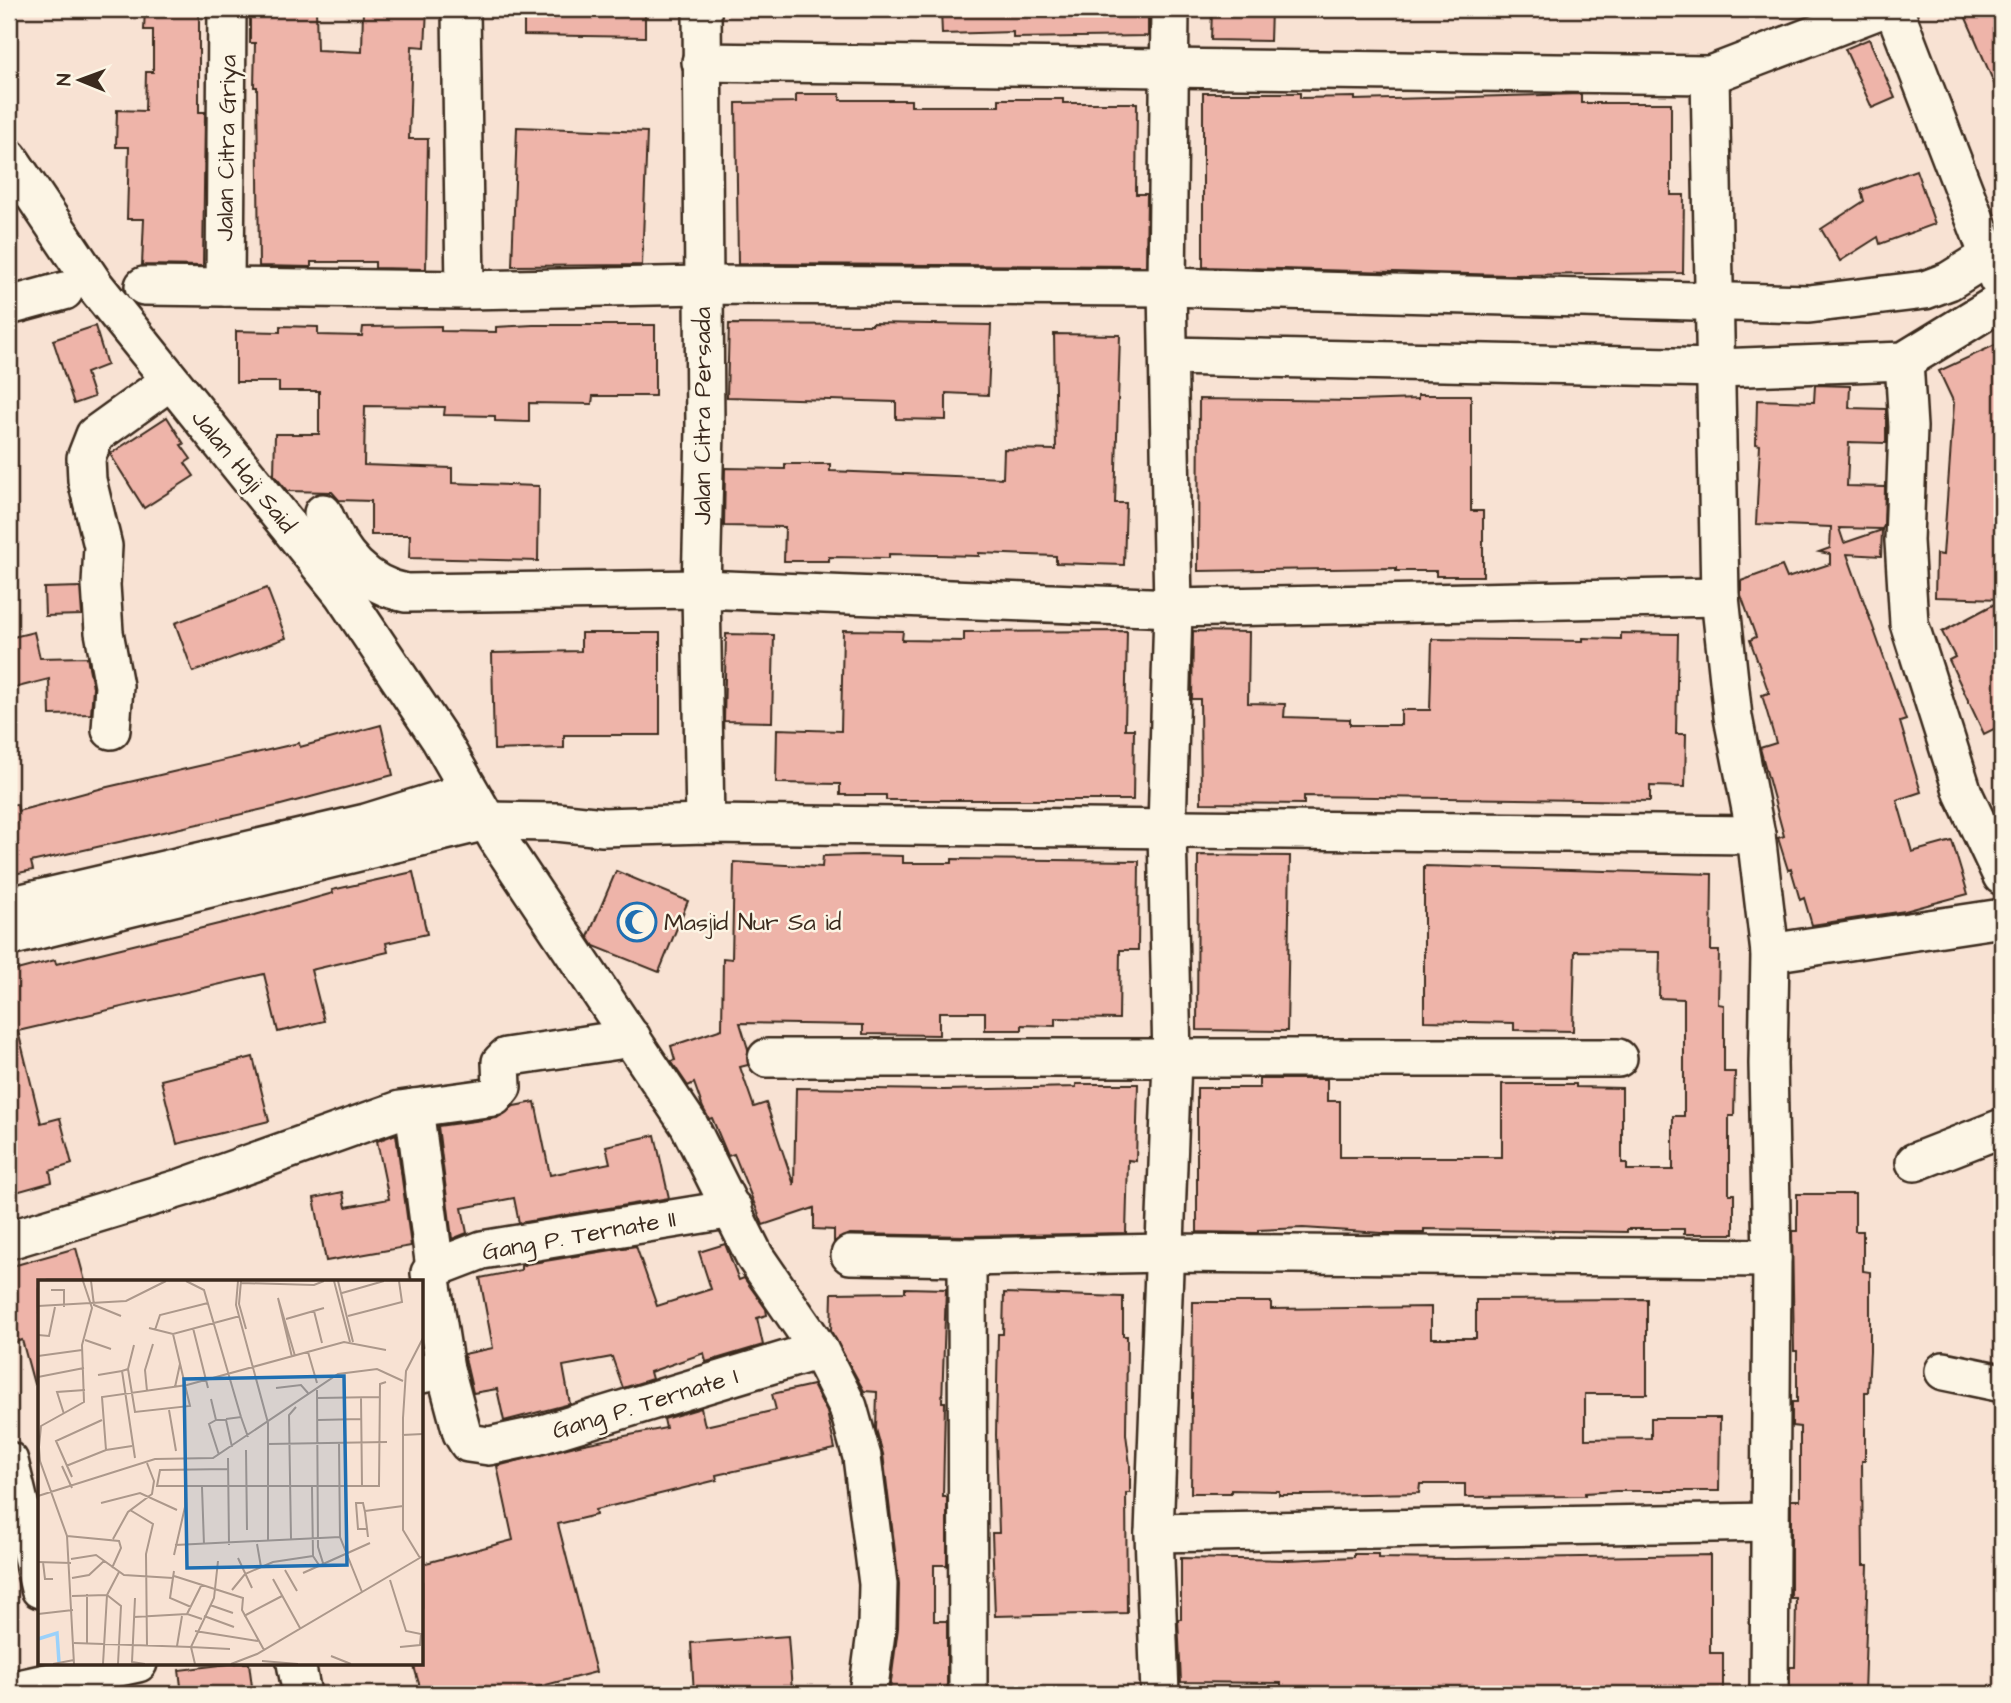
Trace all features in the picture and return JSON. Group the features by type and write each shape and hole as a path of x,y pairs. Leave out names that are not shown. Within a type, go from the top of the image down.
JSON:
{"street":[{"name":"Jalan Citra Griya","path":"225,287 227,9"},
{"path":"461,9 465,290"},
{"name":"Jalan Citra Persada","path":"702,9 705,429 701,589 705,824"},
{"path":"1160,1694 1154,1533 1172,1060 1167,828 1173,608 1167,295 1170,9"},
{"path":"701,62 1710,75 1882,9"},
{"path":"1895,9 2002,290"},
{"path":"1710,75 1713,299 1718,368 1720,597 1733,717 1756,835 1770,953 1768,1064 1772,1258 1769,1694"},
{"name":"Jalan Haji Said","path":"9,158 95,286 343,594 440,740 484,817 689,1125 755,1257 819,1350 848,1407 862,1457 878,1584 877,1625 868,1694"},
{"path":"144,286 465,290 702,285 1167,295 1713,299 1809,304 1925,290 1949,281 1989,256"},
{"path":"9,306 64,291"},
{"path":"1169,349 1718,368 1904,361 2002,301"},
{"path":"1904,361 1908,428 1904,541 1909,623 1964,793 2002,877"},
{"path":"111,730 114,686 104,632 100,585 103,546 87,480 86,458 94,435 170,381"},
{"path":"323,513 330,531 357,569 391,590 406,593 701,589 1173,608 1720,597"},
{"path":"9,906 366,823 484,817 603,827 705,824 1756,835"},
{"path":"9,937 484,817"},
{"path":"1770,953 2002,918"},
{"path":"9,1241 184,1187 400,1110 494,1097 502,1087 501,1062 506,1057 632,1038"},
{"path":"767,1058 1618,1058"},
{"path":"414,1108 433,1270 433,1371"},
{"path":"1915,1162 2002,1128"},
{"name":"Gang P. Ternate II","path":"433,1270 482,1250 733,1209"},
{"path":"850,1255 967,1257 1165,1253 1772,1258"},
{"path":"967,1257 968,1694"},
{"name":"Gang P. Ternate I","path":"433,1371 468,1443 489,1446 536,1436 819,1350"},
{"path":"1944,1371 2002,1384"},
{"path":"17,1467 38,1577"},
{"path":"1154,1533 1770,1522"},
{"path":"9,1691 133,1664"},
{"path":"296,1664 302,1694"}],"building":[{"path":"145,9 199,9 199,112 205,112 203,266 142,265 144,219 127,219 129,147 116,147 117,110 145,111 146,72 153,72 153,30 144,30"},
{"path":"250,9 316,9 317,50 362,52 363,9 427,9 425,47 412,46 409,139 428,139 426,269 375,268 375,262 311,262 311,267 259,266 257,87 254,87 255,43 250,43"},
{"path":"524,9 645,9 645,37 524,35"},
{"path":"941,9 1148,9 1148,36 1013,38 1013,32 942,34"},
{"path":"1212,9 1271,9 1270,41 1211,40"},
{"path":"1962,9 2002,9 2002,102 1974,36"},
{"path":"1869,39 1895,98 1872,108 1845,49"},
{"path":"1203,93 1300,93 1300,98 1355,97 1355,100 1581,94 1581,103 1671,103 1671,195 1684,195 1683,273 1507,275 1203,267"},
{"path":"796,94 840,94 840,100 911,100 911,106 999,106 999,99 1063,99 1063,103 1137,103 1136,194 1147,194 1146,266 738,264 736,103 796,102"},
{"path":"517,127 647,132 642,265 512,266"},
{"path":"1916,170 1935,224 1880,244 1878,237 1840,261 1821,229 1864,201 1861,190"},
{"path":"729,324 991,325 988,395 946,393 946,420 896,419 896,402 727,397"},
{"path":"655,325 655,396 593,396 592,404 529,403 529,422 495,421 495,416 444,415 445,407 365,406 364,465 452,468 452,483 539,486 538,561 409,558 410,535 371,535 371,501 339,500 332,492 287,491 274,475 275,434 319,434 319,391 279,391 279,382 236,382 236,331 280,332 280,326 318,327 318,335 362,336 363,327 441,326 441,331 496,332 496,327"},
{"path":"95,326 107,365 86,373 94,397 74,404 53,340"},
{"path":"1054,334 1120,335 1115,503 1126,503 1124,565 1056,563 1056,556 979,553 979,556 889,554 889,558 829,557 829,561 784,561 785,527 724,526 725,468 785,469 785,464 830,464 830,471 1003,478 1004,449 1056,450"},
{"path":"1997,344 2002,355 2002,599 1935,597 1936,554 1943,555 1954,403 1939,371"},
{"path":"1815,385 1850,386 1849,408 1886,409 1886,443 1849,442 1847,486 1885,487 1884,526 1882,529 1839,528 1844,543 1882,530 1881,556 1847,554 1906,720 1900,722 1921,792 1897,800 1912,852 1952,841 1968,894 1905,911 1812,925 1804,898 1800,900 1778,838 1784,836 1760,748 1776,743 1762,695 1769,693 1750,640 1756,637 1741,595 1741,581 1782,566 1787,578 1830,564 1830,554 1819,552 1830,548 1831,527 1756,524 1760,445 1756,444 1757,400 1814,402"},
{"path":"1418,395 1471,395 1471,511 1483,511 1483,576 1436,576 1436,571 1396,571 1396,568 1198,571 1199,399 1356,401 1418,399"},
{"path":"167,417 191,459 185,463 194,476 144,508 110,454"},
{"path":"80,587 82,615 45,616 44,588"},
{"path":"267,588 286,638 193,672 175,623"},
{"path":"2002,600 2002,725 1984,734 1949,660 1955,657 1942,632"},
{"path":"843,630 903,631 902,640 964,641 964,632 1127,631 1125,729 1134,729 1133,800 886,800 886,795 840,795 840,784 776,783 777,729 841,731"},
{"path":"1193,631 1249,632 1248,703 1285,704 1284,717 1350,719 1350,725 1401,725 1401,710 1430,710 1432,639 1583,641 1583,638 1621,639 1621,633 1678,634 1676,734 1686,734 1685,787 1650,786 1650,801 1304,796 1304,804 1201,803 1200,699 1192,699"},
{"path":"34,632 40,658 87,657 93,687 91,714 50,715 49,679 14,688 9,668 9,638"},
{"path":"581,633 660,633 660,735 564,735 564,748 494,750 492,653 581,651"},
{"path":"726,634 774,635 772,722 724,721"},
{"path":"381,725 393,775 277,806 31,862 33,870 9,875 9,805 17,804 18,811 103,788 299,743 300,747"},
{"path":"1198,855 1290,856 1287,1031 1197,1030"},
{"path":"823,856 903,856 903,863 952,863 952,859 1139,861 1138,950 1120,950 1119,1019 1055,1018 1055,1026 1022,1025 1022,1030 985,1030 985,1012 939,1012 939,1035 863,1034 863,1025 740,1023 748,1049 748,1065 740,1067 754,1107 766,1103 794,1185 796,1088 944,1090 1138,1084 1136,1161 1128,1160 1126,1233 967,1236 850,1234 834,1242 834,1230 814,1229 814,1208 763,1225 734,1154 728,1156 712,1118 709,1119 703,1108 694,1083 688,1086 671,1061 675,1060 671,1046 722,1029 723,958 732,959 734,862 822,867"},
{"path":"1424,866 1712,874 1711,951 1719,951 1718,1004 1724,1005 1724,1072 1735,1072 1734,1116 1729,1116 1729,1194 1734,1194 1734,1234 1684,1234 1684,1229 1627,1229 1627,1232 1424,1229 1424,1233 1382,1233 1303,1228 1258,1230 1258,1233 1197,1232 1197,1088 1259,1088 1259,1079 1327,1079 1327,1101 1340,1101 1340,1157 1502,1157 1502,1084 1576,1084 1576,1087 1622,1088 1622,1163 1627,1163 1627,1170 1673,1170 1673,1116 1684,1116 1684,999 1659,998 1660,952 1575,951 1573,1031 1514,1030 1514,1023 1424,1021"},
{"name":"Masjid Nur Sa id","path":"616,871 688,901 659,972 594,946 588,937"},
{"path":"413,872 427,934 386,943 388,952 311,970 324,1021 278,1032 264,974 18,1031 41,1123 60,1118 72,1164 50,1171 52,1182 9,1194 9,972 55,960 56,964 255,915 333,893 332,890"},
{"path":"253,1057 269,1121 177,1144 161,1080"},
{"path":"535,1102 550,1175 610,1163 606,1146 655,1135 669,1198 519,1223 514,1198 462,1208 467,1233 452,1239 438,1126 497,1118 514,1106"},
{"path":"396,1134 411,1246 326,1261 314,1198 343,1192 346,1207 389,1199 377,1141"},
{"path":"1797,1194 1855,1194 1855,1231 1863,1231 1863,1271 1870,1272 1870,1351 1868,1392 1865,1392 1865,1461 1862,1461 1863,1565 1868,1565 1864,1694 1790,1694 1790,1667 1795,1667 1796,1598 1791,1598 1791,1500 1800,1500 1800,1427 1792,1426 1792,1402 1797,1402 1792,1231 1797,1231"},
{"path":"725,1244 739,1280 744,1278 766,1309 767,1315 757,1318 763,1345 706,1362 704,1353 650,1372 652,1379 623,1388 612,1357 563,1366 570,1404 504,1421 497,1389 473,1393 464,1354 493,1348 480,1278 521,1270 521,1266 527,1264 636,1246 657,1306 711,1289 699,1252"},
{"path":"76,1248 85,1280 38,1280 38,1383 34,1384 22,1340 9,1344 9,1267"},
{"path":"905,1288 946,1289 942,1402 945,1402 943,1497 947,1497 947,1565 934,1565 934,1621 947,1621 947,1689 890,1689 898,1628 899,1584 883,1454 876,1429 877,1392 864,1391 831,1331 832,1293 905,1292"},
{"path":"1004,1293 1123,1297 1123,1336 1127,1336 1126,1434 1130,1465 1130,1493 1126,1493 1127,1613 995,1616 992,1533 999,1533 996,1435 998,1334 1003,1334"},
{"path":"1647,1299 1647,1394 1585,1394 1585,1439 1651,1438 1651,1418 1720,1418 1719,1491 1616,1491 1585,1493 1585,1496 1465,1497 1465,1484 1420,1484 1419,1493 1279,1495 1279,1491 1231,1490 1231,1493 1191,1493 1193,1302 1271,1302 1271,1309 1431,1307 1431,1338 1476,1338 1476,1300"},
{"path":"813,1385 827,1412 835,1449 716,1475 717,1480 595,1510 596,1515 558,1524 596,1672 511,1694 422,1694 413,1664 424,1664 424,1563 513,1540 497,1466 579,1445 666,1428 664,1419 701,1408 705,1426 776,1410 772,1394"},
{"path":"1354,1554 1378,1554 1378,1558 1454,1559 1710,1555 1710,1653 1723,1653 1723,1690 1689,1687 1688,1694 1383,1694 1384,1688 1310,1688 1310,1694 1281,1694 1281,1683 1181,1682 1178,1619 1181,1619 1181,1558 1288,1560 1354,1557"},
{"path":"788,1636 792,1691 694,1694 691,1643"},
{"path":"249,1664 253,1694 182,1694 179,1670"}],"place":[{"name":"Masjid Nur Sa id","path":"637,922"}]}
